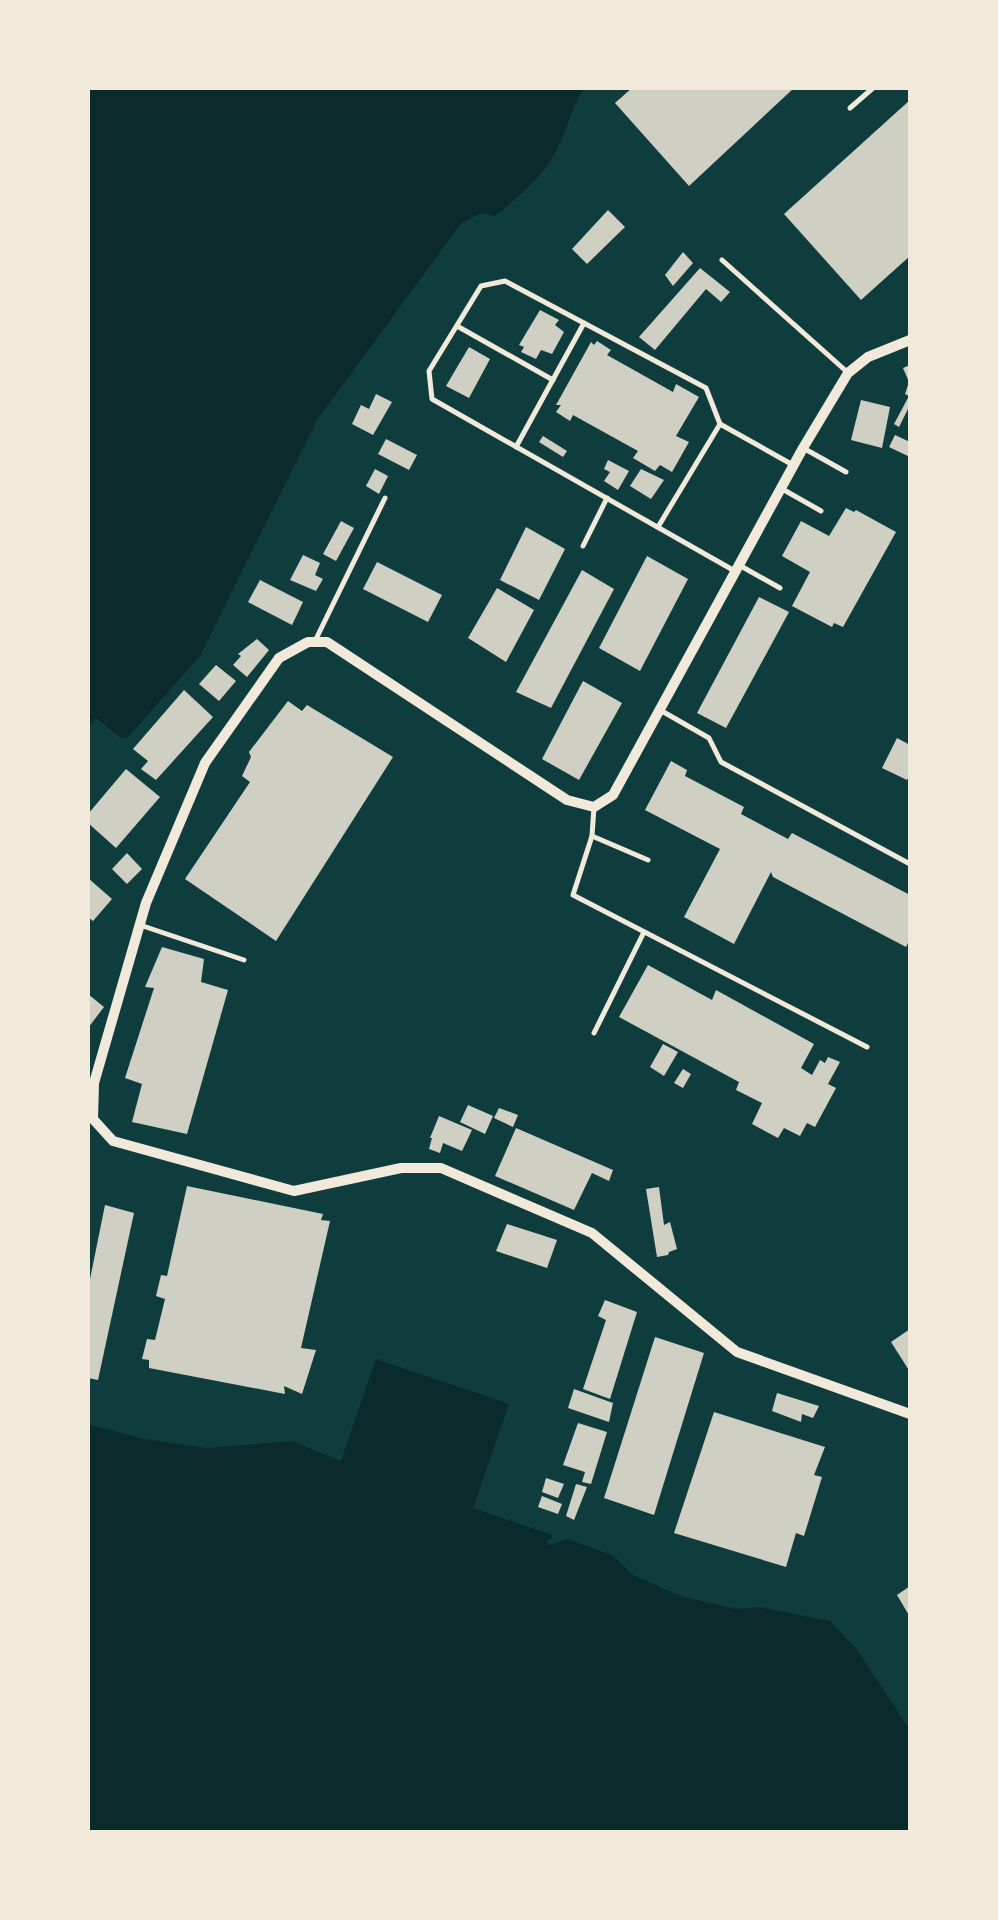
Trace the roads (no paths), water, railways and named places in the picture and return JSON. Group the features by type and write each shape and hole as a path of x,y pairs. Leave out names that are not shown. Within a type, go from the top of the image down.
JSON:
{"street":[{"path":"910,340 868,357 848,373 614,795 594,808 567,800 327,642 308,642 279,658 205,762 140,924 94,1083 92,1119 113,1141 294,1191 401,1168 441,1168 592,1233 737,1352 910,1414"}],"lane":[{"path":"850,108 872,88"},
{"path":"722,260 848,373"},
{"path":"780,588 658,528 432,400 428,371 481,286 505,281 706,388 720,424 794,466"},
{"path":"516,447 584,323"},
{"path":"457,326 553,380"},
{"path":"658,528 720,424"},
{"path":"803,448 846,472"},
{"path":"781,488 820,511"},
{"path":"314,642 385,498"},
{"path":"583,546 606,498"},
{"path":"660,710 709,738 721,762 910,864"},
{"path":"594,808 592,836 573,896 867,1047"},
{"path":"592,836 648,860"},
{"path":"140,924 244,960"},
{"path":"594,1032 644,932"}],"water":[{"path":"88,88 584,88 543,171 495,216 482,213 462,222 317,420 200,656 128,737 121,738 96,718 88,727"},
{"path":"376,1359 509,1404 473,1508 552,1535 546,1541 550,1545 568,1539 614,1556 633,1575 683,1597 736,1609 759,1607 830,1621 857,1650 910,1730 910,1832 88,1832 88,1424 144,1439 207,1448 292,1441 341,1461"}]}
